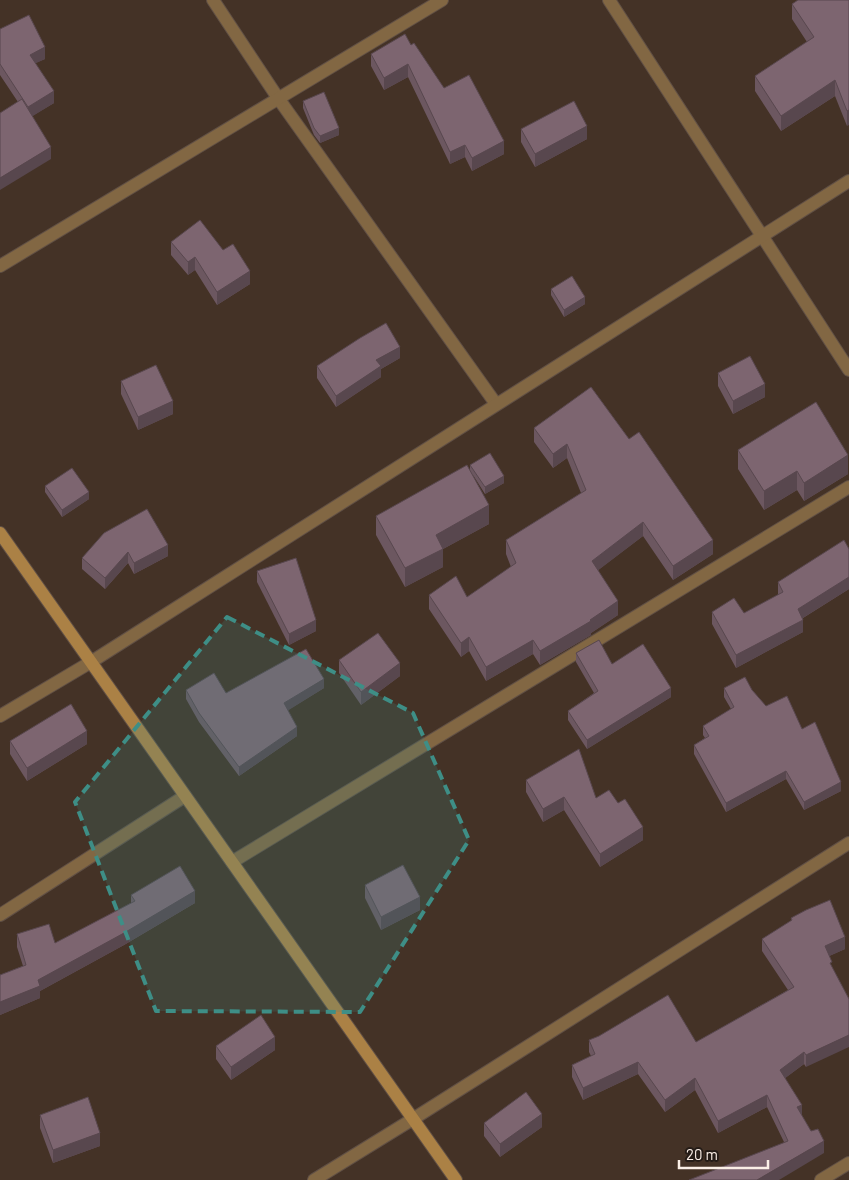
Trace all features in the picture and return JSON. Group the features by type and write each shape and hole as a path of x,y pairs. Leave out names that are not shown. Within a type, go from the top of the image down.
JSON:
{"main road":[{"path":"0,533 456,1180"}],"street":[{"path":"213,0 278,98 496,404"},
{"path":"0,266 442,0"},
{"path":"609,0 849,370"},
{"path":"0,716 91,662 849,181"},
{"path":"232,862 849,487"},
{"path":"0,915 185,796"},
{"path":"314,1180 849,843"},
{"path":"821,1180 849,1163"}],"highlighted area":[{"path":"227,617 413,713 469,840 360,1012 156,1011 75,802"}],"building":[{"path":"798,0 849,0 849,110 847,111 835,80 781,116 755,76 814,37 792,4"},
{"path":"29,15 45,47 30,55 54,91 28,107 0,64 0,29"},
{"path":"405,34 411,45 414,43 444,88 469,75 504,141 472,158 465,145 450,152 408,64 384,78 371,54"},
{"path":"324,92 339,128 320,136 314,128 303,101"},
{"path":"22,99 51,147 0,178 0,113"},
{"path":"574,101 587,126 535,154 521,129"},
{"path":"200,220 223,250 233,244 250,271 217,292 195,257 188,262 171,242"},
{"path":"572,276 585,297 564,310 551,289"},
{"path":"386,323 400,347 376,360 381,366 336,396 317,366"},
{"path":"750,356 765,384 733,401 718,373"},
{"path":"156,365 173,401 138,417 121,381"},
{"path":"591,387 629,439 639,432 713,540 673,566 643,522 592,561 618,601 591,621 540,651 533,640 486,667 469,637 461,643 429,595 456,576 467,597 516,563 506,540 586,490 567,444 553,454 534,428"},
{"path":"816,402 848,455 804,483 797,471 764,491 738,450"},
{"path":"490,453 504,476 485,487 470,465"},
{"path":"467,465 489,505 436,535 443,549 405,568 376,516"},
{"path":"72,468 89,492 62,510 45,486"},
{"path":"147,509 168,545 134,563 128,552 105,578 82,558 104,533"},
{"path":"844,540 849,549 849,577 798,609 803,620 736,655 712,612 734,598 744,613 783,592 778,582"},
{"path":"296,558 316,620 289,634 257,571"},
{"path":"378,633 400,663 361,692 339,660"},
{"path":"599,640 612,664 643,644 671,688 587,740 568,711 598,691 576,653"},
{"path":"306,649 324,679 284,703 297,727 239,767 199,713 186,690 214,673 226,693"},
{"path":"745,677 752,690 766,706 787,696 802,729 815,722 841,782 804,802 786,771 726,803 694,745 709,736 703,726 734,707 724,688"},
{"path":"71,704 87,731 27,768 10,741"},
{"path":"579,749 596,798 609,790 618,803 625,799 643,827 600,854 564,797 543,809 526,780"},
{"path":"403,865 420,897 381,917 365,885"},
{"path":"180,866 195,891 124,933 38,980 40,986 0,1002 0,975 26,965 17,934 49,924 55,943 135,901 131,895"},
{"path":"830,900 845,937 825,946 832,962 830,963 849,999 849,1035 806,1055 804,1052 780,1070 802,1105 797,1107 811,1131 818,1129 824,1141 757,1180 689,1180 788,1141 767,1095 718,1121 695,1078 665,1100 638,1062 583,1088 572,1065 595,1054 589,1040 668,995 696,1042 794,987 762,939 792,920 791,918"},
{"path":"261,1015 275,1037 231,1067 216,1046"},
{"path":"526,1092 542,1114 500,1144 484,1123"},
{"path":"88,1097 100,1133 53,1150 40,1115"}]}
